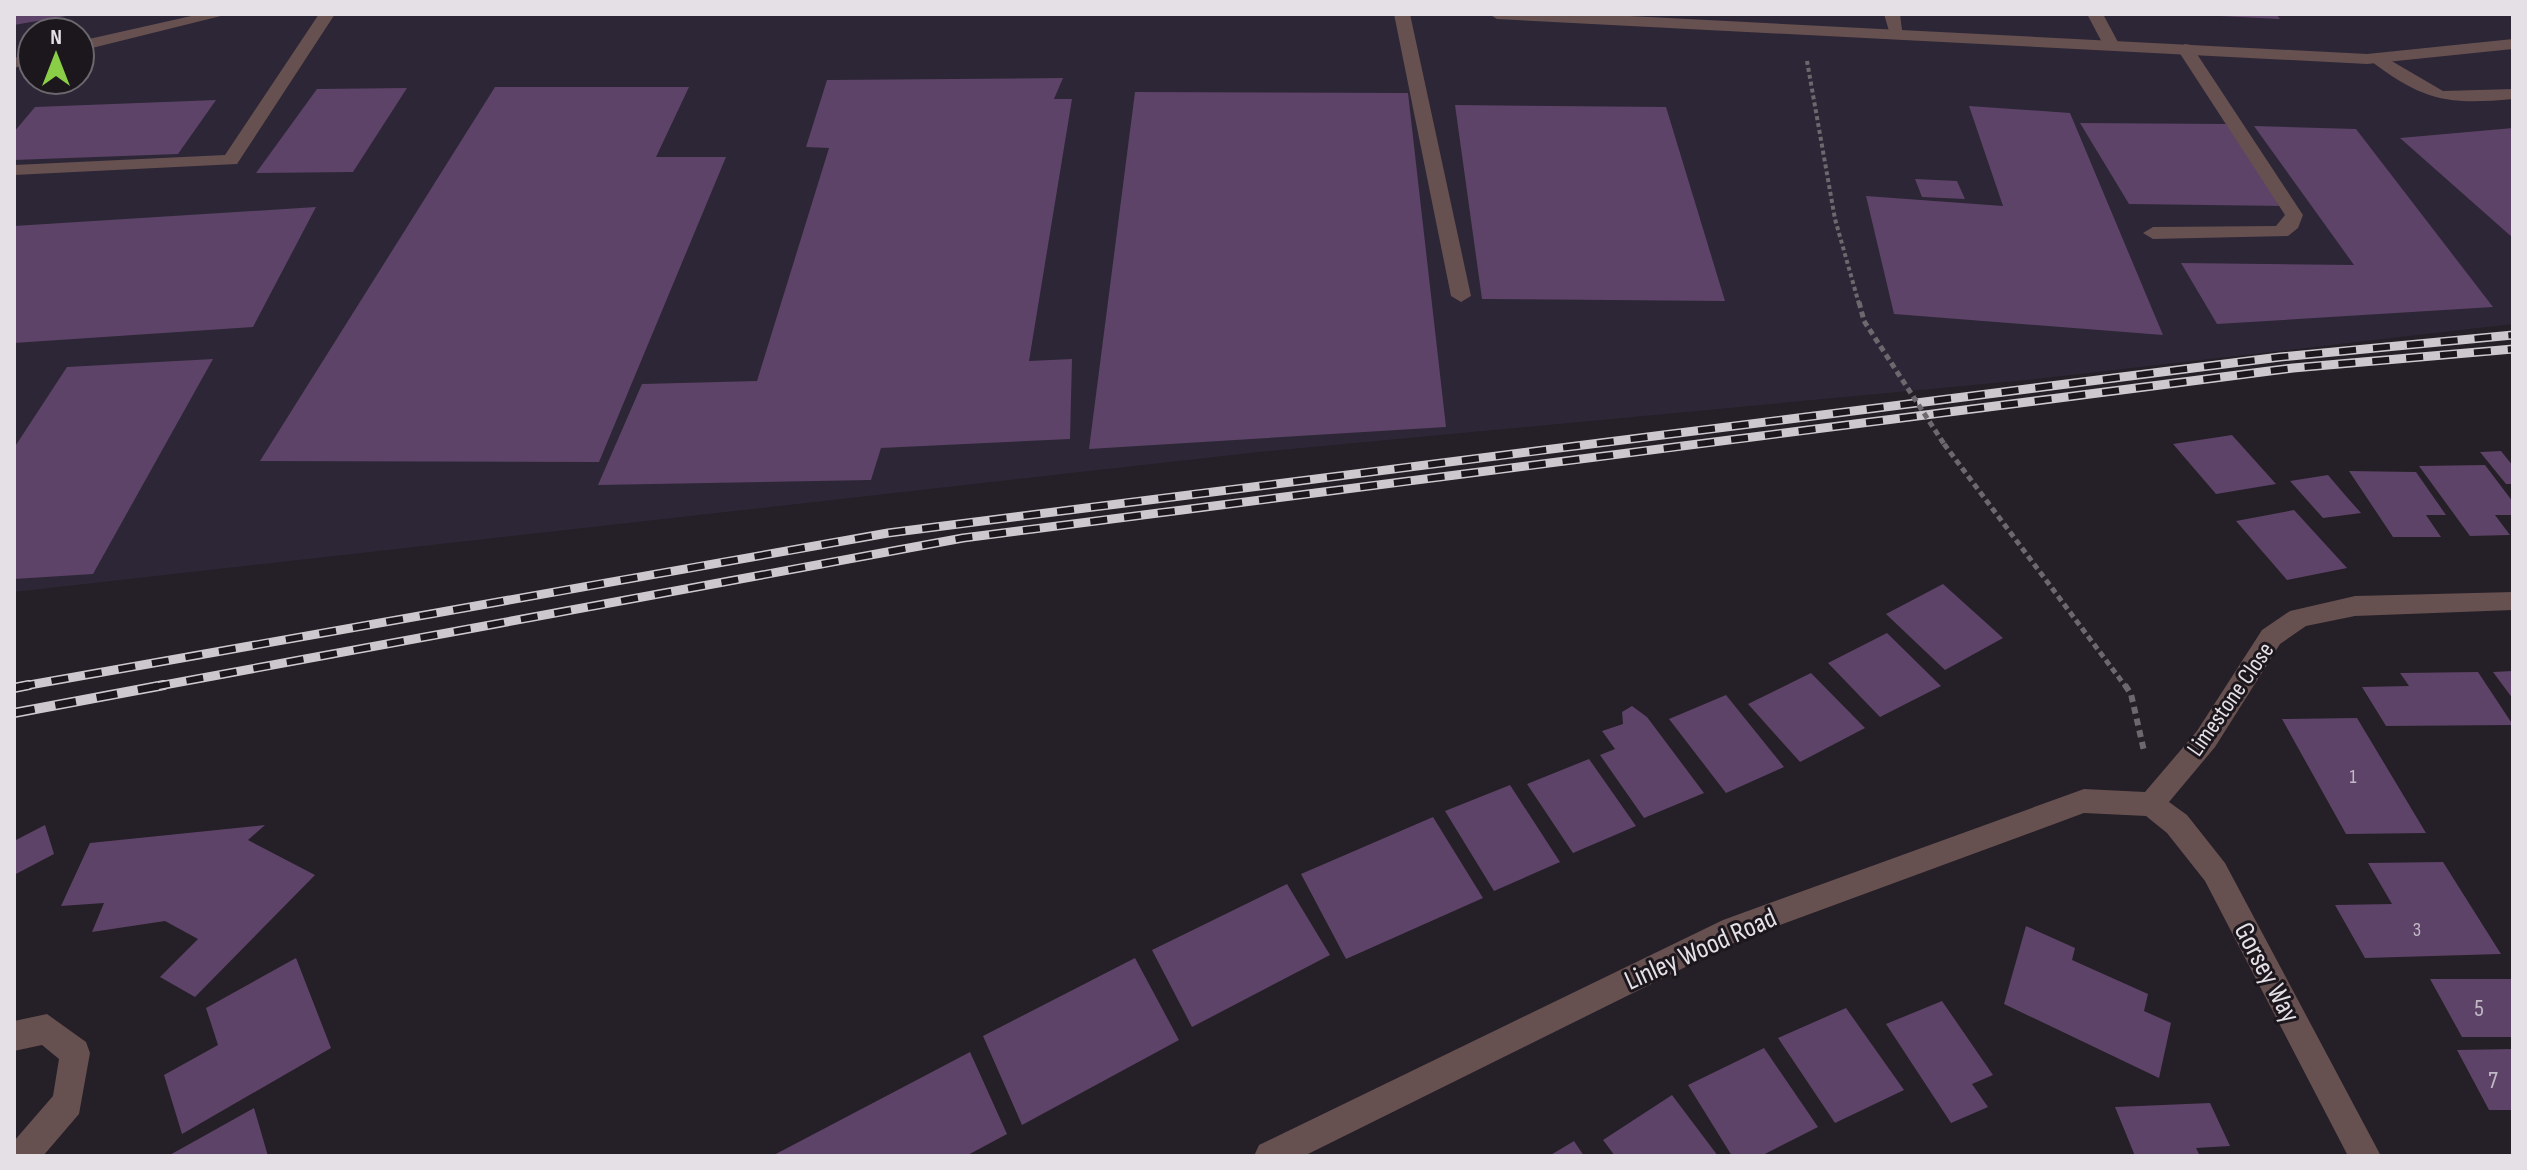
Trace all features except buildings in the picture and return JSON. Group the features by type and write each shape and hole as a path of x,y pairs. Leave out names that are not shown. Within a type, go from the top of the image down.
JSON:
{"street":[{"path":"96,42 221,14"},
{"path":"14,170 231,160 327,14"},
{"path":"1402,14 1461,296"},
{"path":"1497,14 2378,58 2513,44"},
{"path":"1892,14 1897,35"},
{"path":"2095,14 2111,44"},
{"path":"2153,233 2281,232 2291,224 2294,215 2185,49"},
{"path":"2378,58 2435,97 2458,99 2513,94"},
{"name":"Limestone Close","path":"2151,804 2206,739 2271,637 2299,618 2355,606 2513,601"},
{"name":"Linley Wood Road","path":"1270,1156 1733,929 2084,801 2151,804"},
{"name":"Gorsey Way","path":"2151,804 2177,824 2215,872 2365,1156"},
{"path":"14,1036 47,1029 75,1053 68,1103 24,1155"}],"path":[{"path":"1801,30 1835,219 1864,321 1944,444 2131,694 2143,743 2151,804"}],"shaded area":[{"path":"14,14 2513,14 2513,324 2027,380 1259,452 14,592"}],"railway":[{"path":"27,685 888,533 2280,357 2513,335"},
{"path":"153,687 963,538 2293,368 2513,349"},
{"path":"14,688 27,685"},
{"path":"18,687 27,685"},
{"path":"14,713 164,685"}]}
